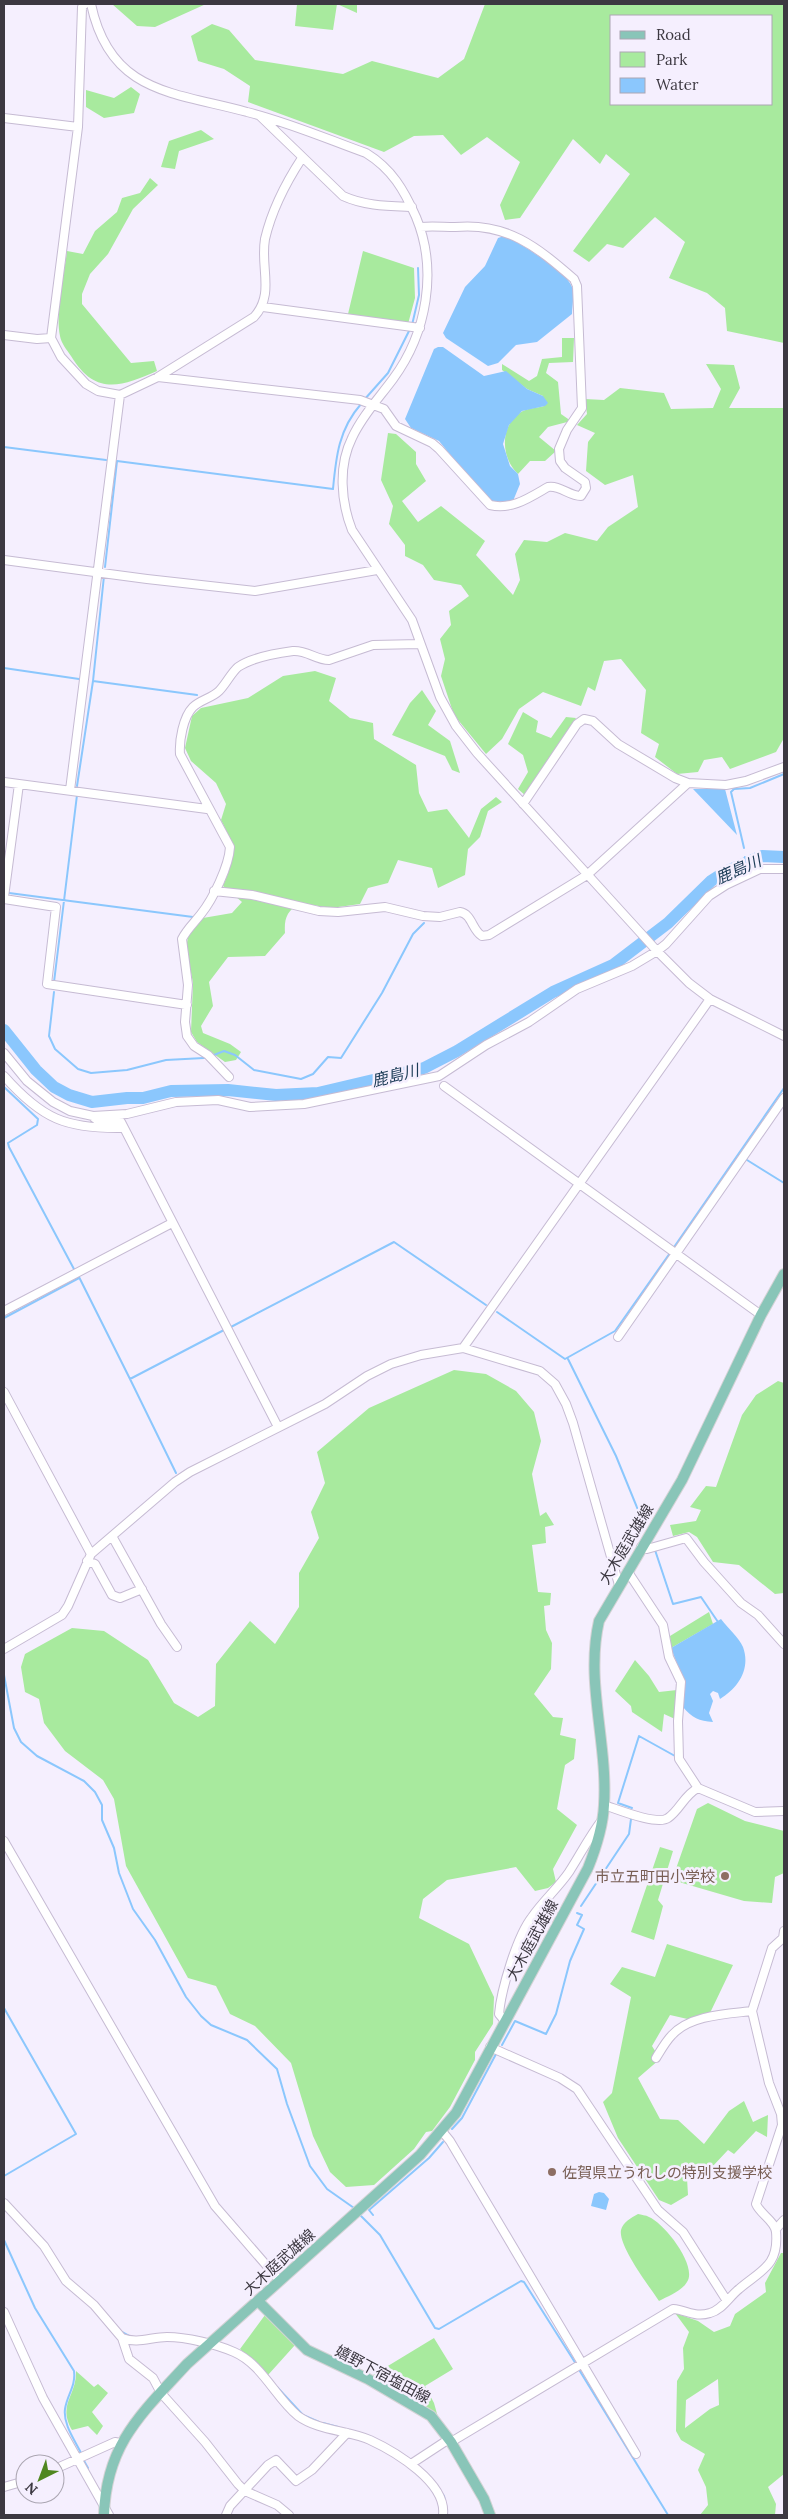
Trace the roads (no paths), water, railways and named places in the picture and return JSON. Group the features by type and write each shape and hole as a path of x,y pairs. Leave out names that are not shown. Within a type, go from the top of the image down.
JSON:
{"main road":[{"name":"大木庭武雄線","path":"104,2510 109,2474 120,2443 161,2393 209,2345 420,2155 456,2113 504,2020 588,1868 597,1844 604,1805 603,1767 593,1665 594,1644 599,1621 704,1439 761,1315 784,1274"},
{"name":"嬉野下宿塩田線","path":"258,2301 307,2350 368,2379 431,2416 451,2442 484,2499 490,2515"}],"street":[{"path":"85,4 82,7 78,127 51,338 61,356 86,384 98,391 120,395 158,377 245,324 262,307 266,296 265,242 270,220 279,195 302,158"},
{"path":"92,4 96,27 105,45 120,64 140,80 171,94 260,116 366,153 382,163 396,178 412,207 420,227 427,258 427,295 420,328 395,377 374,404 351,440 345,462 343,486 346,515 352,530 412,620 440,698 456,726 522,804 641,934 689,983 710,999 784,1036"},
{"path":"260,116 343,196 356,202 377,206 412,207"},
{"path":"4,118 78,127"},
{"path":"158,377 360,400 374,404 384,409 396,426 432,443 439,449 490,506 517,505 548,487 554,486 575,496 581,496 586,488 585,482 565,468 560,461 558,450 567,430 582,408 577,286 574,279 523,239 511,233 481,226 438,225 420,227"},
{"path":"262,307 420,328"},
{"path":"4,335 37,339 51,338"},
{"path":"70,790 120,395"},
{"path":"4,560 255,591 377,570"},
{"path":"230,1077 208,1055 194,1046 187,1036 185,1022 188,985 182,939 202,913 230,861 230,847 207,809 180,754 180,743 194,707 218,692 238,667 291,651 302,651 324,660 329,660 373,645 420,644"},
{"path":"522,804 577,724 584,719 593,721 618,744 674,778 688,784 726,785 784,768"},
{"path":"4,782 207,809"},
{"path":"19,784 4,898 56,907 47,984 187,1005"},
{"path":"214,891 252,895 319,911 338,912 385,907 423,916 440,917 460,912 468,916 476,933 482,936 489,935 587,875 688,784"},
{"path":"4,1053 27,1081 53,1102 70,1111 93,1116 127,1114 176,1102 218,1100 250,1107 304,1104 438,1076 486,1045 529,1022 577,989 632,966 657,951 666,944 709,896 726,885 760,869 784,869"},
{"path":"463,1348 710,999"},
{"path":"4,1076 39,1110 58,1120 90,1129 123,1128"},
{"path":"444,1086 761,1315"},
{"path":"618,1337 784,1098"},
{"path":"93,1116 98,1121 121,1122 278,1427"},
{"path":"4,1311 172,1223"},
{"path":"4,1649 62,1615 68,1606 86,1561 91,1554 190,1472 325,1404 367,1376 391,1364 421,1355 463,1348 540,1371 555,1384 566,1404 573,1423 619,1585"},
{"path":"4,1392 91,1554"},
{"path":"112,1536 177,1647"},
{"path":"641,1547 647,1549 680,1538 686,1538 704,1562 741,1603 758,1615 784,1644"},
{"path":"86,1561 95,1564 112,1595 120,1598 142,1589"},
{"path":"628,1572 665,1630 669,1657 681,1682 678,1720 679,1759 698,1788 755,1812 784,1811"},
{"path":"604,1805 658,1822 668,1819 690,1792 698,1788"},
{"path":"504,2020 500,2014 500,1997 523,1930 530,1918 568,1874 602,1820"},
{"path":"4,1841 215,2206 280,2281"},
{"path":"776,2229 756,2204 781,2131 781,2114 768,2083 752,2011 772,1948 783,1938 784,1931"},
{"path":"656,2058 673,2034 690,2024 714,2016 752,2011"},
{"path":"490,2047 560,2078 578,2089 658,2210 684,2232 727,2301"},
{"path":"441,2130 450,2141 636,2454"},
{"path":"4,2202 44,2246 66,2281 94,2305 122,2338 128,2359 153,2378 161,2393 205,2442 245,2491 277,2505 289,2515"},
{"path":"412,2463 446,2441 451,2442 673,2309 699,2316 712,2313 738,2289 762,2272 770,2263 775,2252 776,2229 784,2220"},
{"path":"4,2312 43,2398 104,2510 109,2515"},
{"path":"122,2338 139,2342 166,2337 188,2338 233,2351 244,2358 299,2416 315,2425 370,2440 412,2463 439,2493 444,2507 443,2515"},
{"path":"226,2515 230,2506 268,2464 276,2460 296,2481 312,2470 347,2433"},
{"path":"65,2464 115,2442 120,2443"}],"water":[{"path":"504,236 542,258 569,281 573,293 572,314 537,342 516,345 498,363 488,366 446,338 443,333 465,287 485,266 498,238"},
{"path":"443,347 484,376 506,371 527,389 543,396 548,403 545,406 522,411 509,425 503,444 510,466 518,474 520,484 513,501 493,502 485,497 439,441 411,428 405,419 434,349"},
{"path":"693,789 725,789 737,835"},
{"path":"721,1619 743,1647 745,1663 744,1670 737,1684 726,1695 720,1699 718,1693 713,1691 710,1694 713,1701 709,1713 713,1722 708,1722 693,1716 683,1707 684,1682 671,1648"},
{"path":"604,2193 609,2199 606,2210 591,2206 594,2194"}],"waterway":[{"path":"412,325 419,295 418,268"},
{"path":"364,400 388,373 410,329"},
{"path":"105,567 117,461 333,489 337,454 343,433 361,404"},
{"path":"4,447 106,460"},
{"path":"77,786 93,681 104,576"},
{"path":"4,668 79,679"},
{"path":"93,681 197,695"},
{"path":"744,848 731,792 734,789 750,788 784,774"},
{"path":"54,982 77,795"},
{"name":"鹿島川","path":"4,1030 36,1070 54,1087 69,1095 92,1102 143,1098 171,1091 228,1090 276,1095 318,1093 424,1068 457,1051 553,992 613,965 668,923 711,881 725,872 762,856 784,857"},
{"name":"鹿島川","path":"745,857 746,862"},
{"path":"9,893 193,917"},
{"path":"214,1055 224,1051 235,1055 254,1070 301,1079 313,1074 328,1057 341,1058 382,993 413,934 424,923"},
{"path":"54,992 49,1036 55,1049 78,1069 91,1073 127,1070 166,1060 204,1058"},
{"path":"4,1087 38,1119 37,1125 8,1143 75,1271"},
{"path":"672,1250 784,1088"},
{"path":"747,1160 784,1183"},
{"path":"229,1328 394,1242 486,1305"},
{"path":"497,1312 565,1359 615,1331 670,1253"},
{"path":"78,1275 130,1379 224,1330"},
{"path":"4,1318 79,1278"},
{"path":"568,1359 616,1456 645,1527"},
{"path":"130,1379 176,1473"},
{"path":"655,1550 673,1604 701,1597 718,1622"},
{"path":"4,1675 14,1728 21,1742 37,1756 84,1781 95,1792 102,1805 102,1820 114,1848 119,1873 133,1909 155,1940 186,1997 211,2025 247,2040 277,2069 287,2104 310,2166 327,2189 354,2208"},
{"path":"632,1808 618,1803 639,1736 675,1756"},
{"path":"581,1906 629,1834 631,1819"},
{"path":"502,2045 515,2021 546,2034 556,2014 570,1961 584,1929 577,1925 582,1915 577,1913"},
{"path":"4,2008 76,2134 4,2176"},
{"path":"452,2129 462,2118 496,2054"},
{"path":"373,2215 369,2210 429,2158 443,2142"},
{"path":"359,2214 380,2235 435,2328 439,2329 521,2281 524,2282 576,2364"},
{"path":"4,2240 35,2308 74,2371 73,2386 66,2404 65,2415 70,2431 81,2453"},
{"path":"120,2331 131,2337"},
{"path":"163,2334 198,2337"},
{"path":"578,2368 668,2515"},
{"path":"277,2387 303,2415 319,2422"},
{"path":"323,2423 338,2427"},
{"path":"83,2459 88,2468"},
{"path":"429,2476 444,2496 447,2515"}],"place":[{"name":"市立五町田小学校","path":"725,1876"},
{"name":"佐賀県立うれしの特別支援学校","path":"552,2172"}]}
